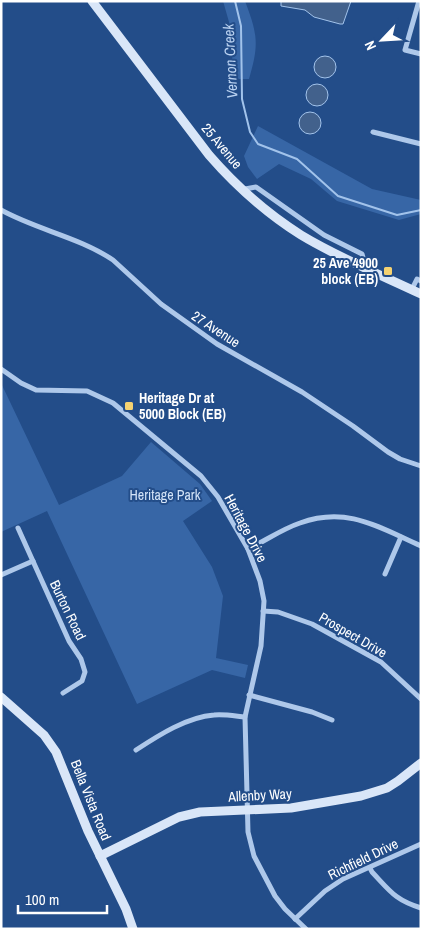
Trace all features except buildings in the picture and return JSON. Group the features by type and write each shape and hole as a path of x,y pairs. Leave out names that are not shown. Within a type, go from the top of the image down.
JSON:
{"street":[{"name":"25 Avenue","path":"92,1 209,155 243,191 273,216 300,234 326,249 421,294"},
{"path":"419,1 405,50 421,54"},
{"path":"373,132 421,144"},
{"name":"25 Avenue","path":"245,189 256,187 324,235 362,254 366,268"},
{"name":"27 Avenue","path":"1,210 30,225 101,252 178,318 216,344 302,392 388,452 400,459 421,466"},
{"path":"412,289 417,279 421,281"},
{"name":"Heritage Drive","path":"1,369 21,383 36,390 87,391 113,403 201,476 218,497 248,549 260,581 264,601 261,646 245,717 248,832 254,856 275,896 306,929"},
{"path":"248,549 298,523 325,516 349,517 362,520 421,546"},
{"name":"Burton Road","path":"18,528 69,641 81,659 84,672 82,681 63,693"},
{"path":"385,574 401,537"},
{"path":"1,575 33,561"},
{"name":"Prospect Drive","path":"263,611 278,612 312,624 381,662 421,699"},
{"path":"249,695 312,712 332,720"},
{"name":"Bella Vista Road","path":"1,697 52,744 76,803 126,909 132,929"},
{"path":"136,750 157,736 194,720 214,715 245,717"},
{"name":"Allenby Way","path":"100,856 179,817 200,812 291,808 361,796 392,785 421,763"},
{"name":"Richfield Drive","path":"295,919 325,891 343,879 421,844"},
{"path":"370,868 403,903 421,908"}],"green space":[{"path":"223,1 245,1 253,23 256,48 249,79 234,79 229,22"},
{"path":"258,126 372,189 421,200 421,214 399,220 337,201 311,179 279,164 257,179 248,167 244,156"},
{"name":"Heritage Park","path":"1,383 59,505 122,476 151,442 200,484 212,501 183,521 212,567 223,596 216,658 248,665 245,678 212,670 137,704 47,511 1,532"}],"shaded area":[{"path":"281,1 351,1 343,24 340,24 314,17 305,10 281,6"},
{"path":"321,56 329,56 336,63 336,71 329,78 321,78 314,71 314,63"},
{"path":"313,84 321,84 328,91 328,99 321,106 313,106 306,99 306,91"},
{"path":"306,112 314,112 321,119 321,127 314,134 306,134 299,127 299,119"}],"waterway":[{"name":"Vernon Creek","path":"235,1 241,26 242,99 250,132 258,144 297,159 338,196 397,215 421,210"}],"place":[{"name":"25 Ave 4900 block (EB)","path":"388,271"},
{"name":"Heritage Dr at 5000 Block (EB)","path":"129,406"}]}
